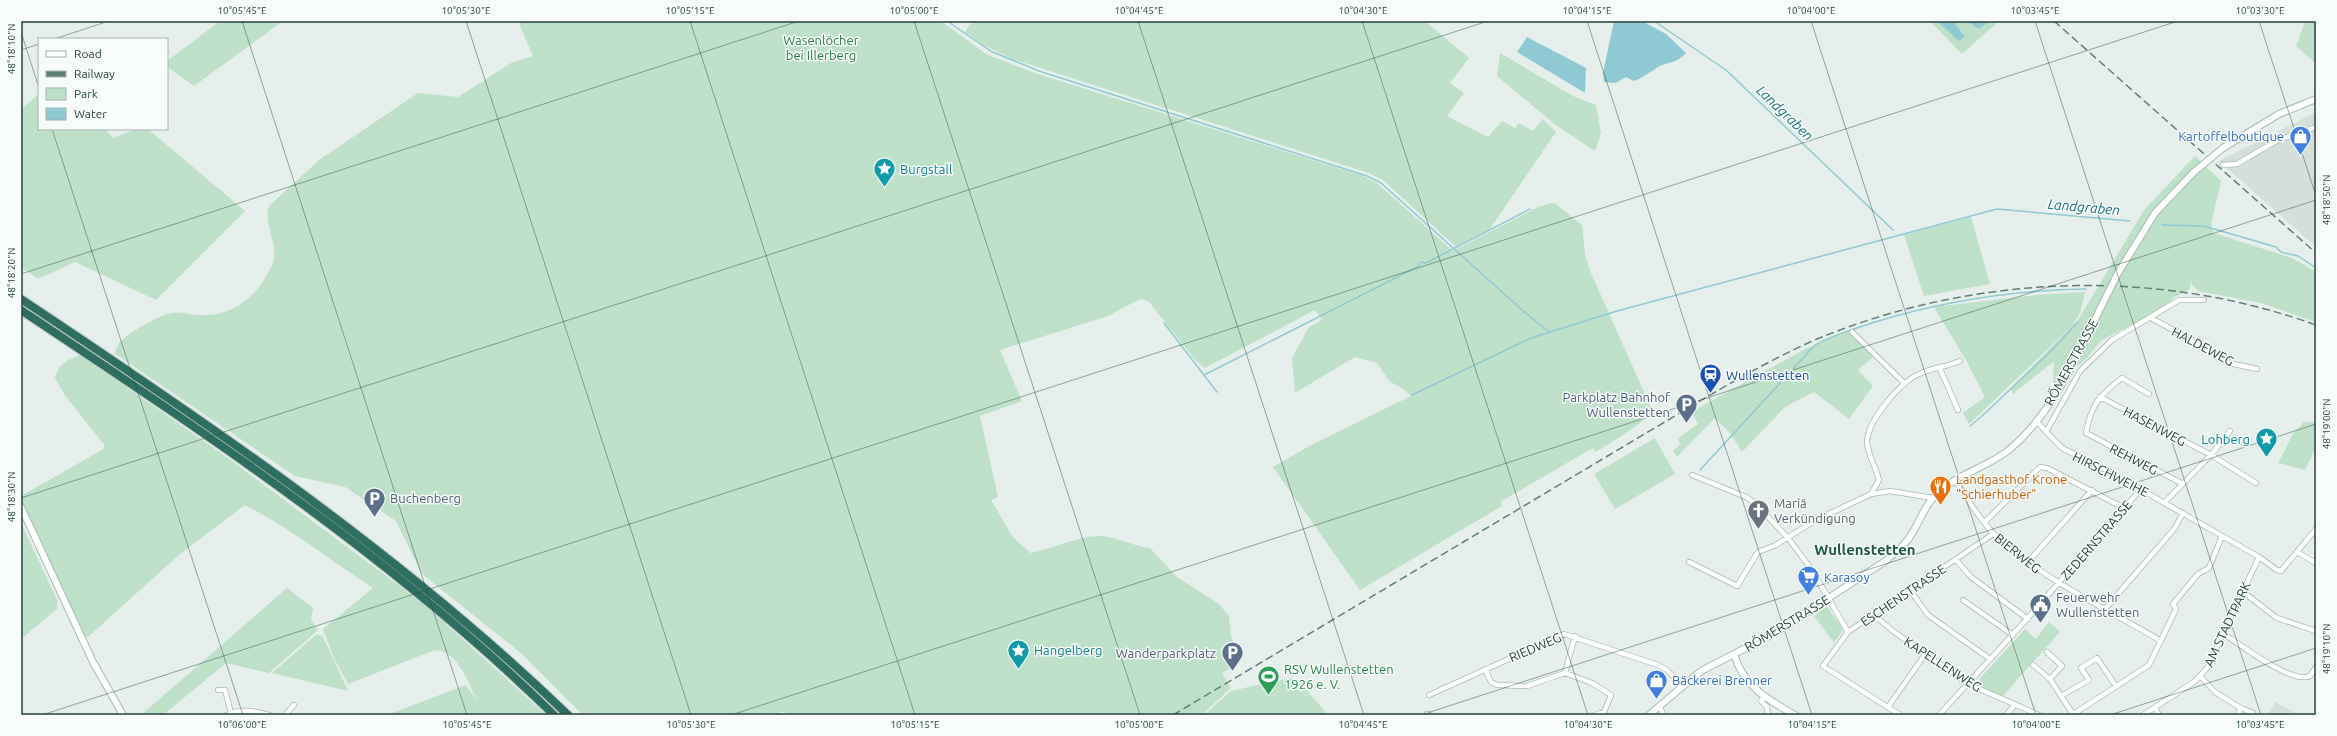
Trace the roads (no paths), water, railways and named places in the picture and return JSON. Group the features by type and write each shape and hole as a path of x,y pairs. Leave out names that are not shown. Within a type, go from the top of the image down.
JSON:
{"highway":[{"path":"21,299 186,409 337,518 462,619 567,714"},
{"path":"21,310 183,418 338,531 440,612 554,715"}],"main road":[{"name":"RÖMERSTRASSE","path":"1649,715 1701,671 1768,637 1884,562 1899,550 1913,532 1924,510 1933,498 1955,481 2009,450 2036,421 2058,390 2118,273 2155,214 2194,172 2223,148 2279,114 2316,99"},
{"path":"21,507 93,662 123,715"},
{"path":"1734,654 1743,677 1765,696 1795,715"}],"street":[{"path":"2223,165 2237,164 2276,142 2316,127"},
{"path":"2046,432 2080,371 2112,340 2179,300 2204,300"},
{"name":"HALDEWEG","path":"2151,318 2196,342 2229,363 2257,370"},
{"path":"1852,332 1905,384"},
{"path":"1871,494 1879,480 1869,454 1869,432 1880,412 1905,384 1919,373 1940,369 1960,361"},
{"path":"1940,369 1958,410"},
{"path":"2100,397 2122,378 2149,394"},
{"name":"REHWEG","path":"2100,397 2089,414 2086,433 2183,484"},
{"name":"HASENWEG","path":"2100,397 2211,455 2256,483"},
{"name":"HIRSCHWEIHE","path":"2036,421 2062,448 2165,502 2259,557"},
{"path":"2165,502 2211,455 2230,431"},
{"path":"1985,522 2040,467 2092,490 2124,508"},
{"path":"1692,475 1746,497 1788,538 1812,570 1848,632"},
{"name":"BIERWEG","path":"1955,481 1993,534 2028,562 2058,583 2161,641"},
{"name":"ZEDERNSTRASSE","path":"1939,715 2028,619 2141,489"},
{"path":"2028,562 2092,490"},
{"path":"1689,562 1737,586 1758,552 1788,538 1814,521 1871,494 1890,491 1933,498"},
{"path":"2105,609 2175,528 2183,513"},
{"path":"2259,557 2280,571 2316,529"},
{"name":"ESCHENSTRASSE","path":"1888,707 1823,666 1848,632 1993,534"},
{"path":"2033,665 2050,680 2073,715 2149,664 2176,609 2173,604 2198,574 2209,568 2222,536"},
{"path":"2297,552 2316,563"},
{"name":"AM STADTPARK","path":"2143,715 2201,677 2216,653 2259,557"},
{"path":"1956,560 1971,577 2028,619"},
{"path":"1910,590 1928,615 1990,659"},
{"path":"2243,592 2277,618 2316,631"},
{"path":"1963,600 2013,635"},
{"name":"KAPELLENWEG","path":"1874,615 1893,631 1968,684 2039,715"},
{"name":"RIEDWEG","path":"1429,695 1555,636 1564,634 1575,636 1658,665 1667,670 1683,686"},
{"path":"2224,634 2267,663 2301,677 2310,676 2316,667"},
{"path":"1565,673 1575,636"},
{"path":"2047,652 2062,666 2050,680"},
{"path":"1900,715 1888,707 1926,653"},
{"path":"2061,696 2089,680 2081,668 2097,658 2116,686"},
{"path":"1485,669 1491,682 1497,684 1527,686 1565,673 1592,683 1611,695 1604,712 1595,715"},
{"path":"2201,677 2212,689 2240,707 2253,713"},
{"path":"218,690 225,690 229,714 253,713 268,715"},
{"path":"1765,696 1761,702 1767,707 1768,715"},
{"path":"285,715 294,705"},
{"path":"2006,715 2015,705"},
{"path":"1660,706 1663,715"},
{"path":"2238,715 2240,707"},
{"path":"2154,708 2159,715"}],"water":[{"path":"1614,21 1644,22 1666,34 1686,53 1676,61 1662,65 1634,81 1626,77 1616,83 1604,82 1603,73"},
{"path":"1937,21 1953,21 1965,37 1959,41"},
{"path":"1967,21 1989,21 1979,29"},
{"path":"1527,37 1586,68 1585,93 1517,52"}],"waterway":[{"path":"947,21 992,52"},
{"name":"Landgraben","path":"1654,21 1726,70 1893,230"},
{"path":"993,52 1039,71 1367,176 1381,183 1522,310 1549,332"},
{"path":"1204,375 1419,266 1421,262 1426,263 1530,209"},
{"path":"1412,395 1531,338 1617,311 1997,209 2130,221"},
{"name":"Landgraben","path":"2162,225 2204,226 2276,247 2281,252 2298,256 2316,268"},
{"path":"1700,470 1815,345 1822,341 1875,322 1927,308 2006,294 2086,289"},
{"path":"1970,426 2051,351 2078,322"},
{"path":"1164,323 1217,392"}],"railway":[{"path":"2054,21 2316,253"},
{"path":"1173,715 1736,380 1803,345 1877,317 1939,301 2002,291 2065,286 2129,287 2192,294 2255,306 2316,325"}],"place":[{"name":"Kartoffelboutique","path":"2300,156"},
{"name":"Burgstall","path":"884,188"},
{"name":"Wullenstetten","path":"1710,394"},
{"name":"Parkplatz Bahnhof Wullenstetten","path":"1686,424"},
{"name":"Lohberg","path":"2266,458"},
{"name":"Landgasthof Krone \"Schierhuber\"","path":"1940,506"},
{"name":"Buchenberg","path":"374,518"},
{"name":"Mariä Verkündigung","path":"1759,530"},
{"name":"Karasoy","path":"1809,596"},
{"name":"Feuerwehr Wullenstetten","path":"2041,624"},
{"name":"Hangelberg","path":"1019,670"},
{"name":"Wanderparkplatz","path":"1232,672"},
{"name":"RSV Wullenstetten 1926 e. V.","path":"1269,696"},
{"name":"Bäckerei Brenner","path":"1657,700"}],"district":[{"name":"Wullenstetten","path":"1865,550"}],"park label":[{"name":"Wasenlöcher bei Illerberg","path":"821,48"}]}
